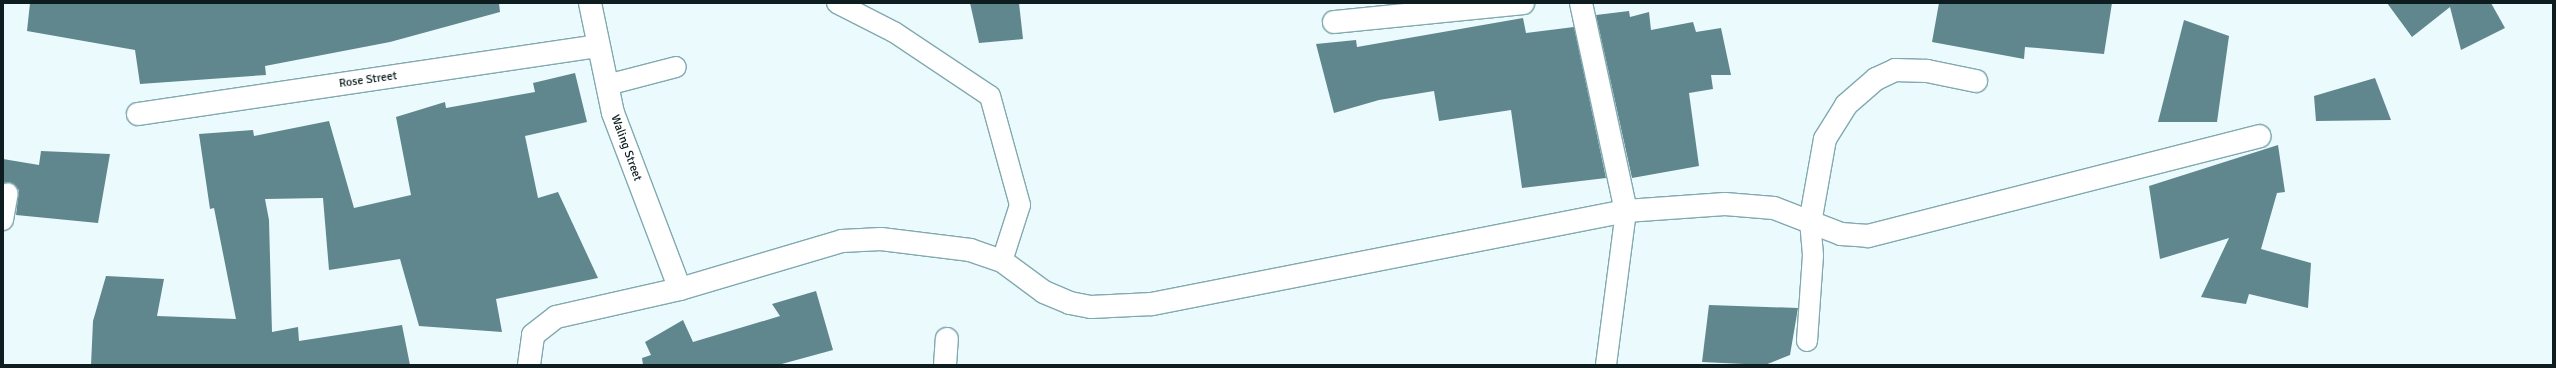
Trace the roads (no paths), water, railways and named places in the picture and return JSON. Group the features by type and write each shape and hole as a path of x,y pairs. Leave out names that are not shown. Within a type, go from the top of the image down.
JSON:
{"street":[{"name":"Waling Street","path":"590,3 613,113 680,289"},
{"path":"1334,22 1523,3"},
{"path":"1580,3 1626,211"},
{"name":"Rose Street","path":"138,114 598,46"},
{"path":"1810,223 1825,139 1846,105 1876,79 1895,70 1927,71 1976,80"},
{"path":"529,365 533,335 556,317 680,289 842,242 881,239 924,243 970,250 1002,260 1044,292 1070,303 1091,307 1152,304 1626,211 1725,204 1774,208 1841,234 1868,236 2259,136"},
{"path":"945,365 947,339"}],"lane":[{"path":"837,3 894,32 990,96 1020,205 1002,260"},
{"path":"607,85 676,67"},
{"path":"3,220 8,193"},
{"path":"1606,365 1626,211"},
{"path":"1807,341 1814,255 1810,223"}]}
